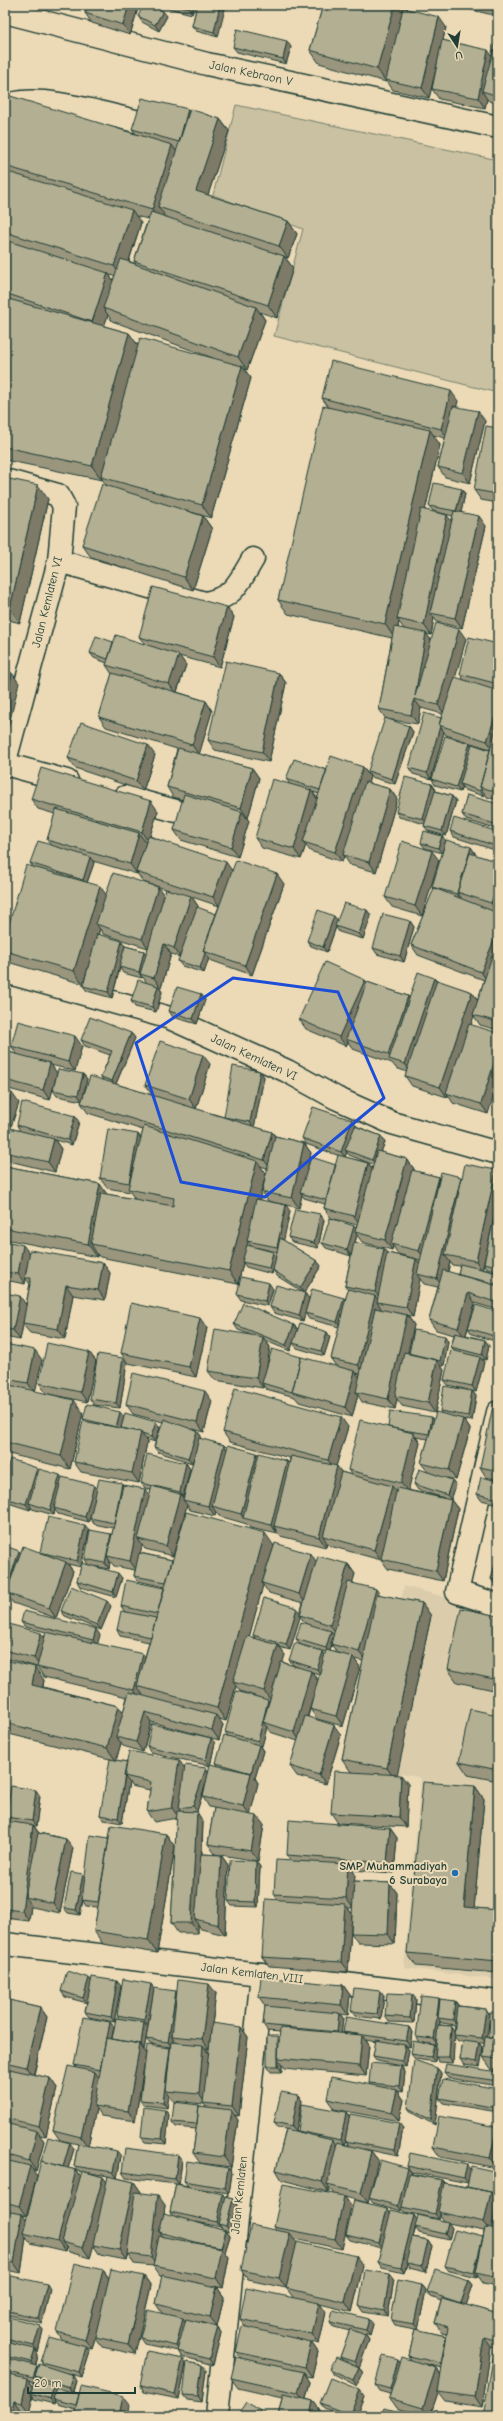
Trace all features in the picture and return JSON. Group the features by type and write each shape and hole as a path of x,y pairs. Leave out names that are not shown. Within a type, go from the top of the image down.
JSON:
{"street":[{"name":"Jalan Kebraon V","path":"5,12 206,64 498,127"},
{"path":"5,107 21,102 44,101 135,121"},
{"name":"Jalan Kemlaten VI","path":"5,480 58,495 64,506 59,561 5,762"},
{"path":"59,561 205,603 219,600 232,592 253,559"},
{"path":"5,762 176,811"},
{"name":"Jalan Kemlaten VI","path":"5,972 170,1018 286,1071 336,1098 392,1123 498,1154"},
{"path":"498,1412 457,1592 498,1605"},
{"name":"Jalan Kemlaten VIII","path":"5,1944 498,2002"},
{"name":"Jalan Kemlaten","path":"217,2416 262,1974"}],"highlighted area":[{"path":"233,978 338,992 384,1098 265,1197 181,1182 136,1043"}],"shaded area":[{"path":"236,105 498,160 498,393 274,336 303,229 213,195"},
{"name":"SMP Muhammadiyah 6 Surabaya","path":"404,1586 498,1611 498,1980 404,1968 421,1778 364,1766"}],"building":[{"path":"88,5 129,5 123,25 85,13"},
{"path":"144,5 152,5 163,11 155,25 138,16"},
{"path":"174,5 189,5 189,8"},
{"path":"197,5 220,5 214,32 192,26"},
{"path":"323,5 395,5 377,69 310,50"},
{"path":"484,5 498,5 498,8"},
{"path":"403,8 439,17 422,88 386,80"},
{"path":"237,29 287,41 283,59 233,47"},
{"path":"498,34 498,96 482,91"},
{"path":"442,40 488,50 478,98 432,89"},
{"path":"7,95 172,145 152,210 5,166 5,102"},
{"path":"142,98 188,109 179,142 132,129"},
{"path":"190,109 220,119 196,191 288,221 279,246 158,207"},
{"path":"5,171 132,210 114,266 5,232"},
{"path":"151,212 284,256 268,305 134,261"},
{"path":"5,240 108,273 92,322 5,293"},
{"path":"121,259 256,307 238,357 103,308"},
{"path":"5,298 129,333 92,466 5,447"},
{"path":"140,338 242,366 202,505 101,477"},
{"path":"331,361 451,391 441,429 322,398"},
{"path":"323,406 430,430 385,624 278,600"},
{"path":"453,406 478,411 463,473 438,467"},
{"path":"486,426 498,428 498,494 474,490"},
{"path":"5,478 38,485 10,608 5,607"},
{"path":"434,483 462,489 456,511 429,506"},
{"path":"102,484 203,516 184,577 82,545"},
{"path":"421,509 447,515 424,625 397,619"},
{"path":"454,511 479,516 455,618 430,613"},
{"path":"153,587 227,607 213,657 139,637"},
{"path":"436,623 459,629 438,705 414,699 411,715 379,709 394,627 426,633 415,696"},
{"path":"116,635 179,655 169,684 106,665"},
{"path":"96,636 113,642 108,659 90,653"},
{"path":"469,637 498,644 498,684 460,674"},
{"path":"226,661 279,673 262,752 208,740"},
{"path":"5,671 12,673 5,703"},
{"path":"112,673 206,701 192,745 99,717"},
{"path":"455,677 498,691 498,707 487,741 439,725"},
{"path":"424,713 441,718 427,773 409,768"},
{"path":"385,718 409,726 392,779 368,771"},
{"path":"498,721 498,792 480,787"},
{"path":"81,722 148,745 136,781 68,758"},
{"path":"445,736 470,743 456,787 432,779"},
{"path":"472,744 490,750 480,791 460,784"},
{"path":"178,748 252,768 241,808 167,787"},
{"path":"331,756 363,767 335,852 303,842"},
{"path":"294,759 327,770 320,790 286,779"},
{"path":"41,768 151,801 142,832 31,799"},
{"path":"405,777 432,784 423,819 396,812"},
{"path":"272,779 311,790 294,849 255,838"},
{"path":"365,782 390,789 369,862 343,855"},
{"path":"435,791 452,796 442,831 424,826"},
{"path":"184,794 242,812 231,847 174,830"},
{"path":"467,795 498,804 498,825 462,814"},
{"path":"56,809 139,833 130,864 47,840"},
{"path":"454,818 498,832 496,846 450,831"},
{"path":"424,831 442,836 438,848 421,843"},
{"path":"148,836 226,862 213,897 136,872"},
{"path":"446,840 471,847 457,894 432,887"},
{"path":"38,841 90,857 83,880 30,863"},
{"path":"402,841 432,851 415,906 385,897"},
{"path":"470,853 498,862 498,882 491,903 457,892"},
{"path":"236,860 277,874 245,965 203,951"},
{"path":"26,865 100,886 74,971 5,951 5,938"},
{"path":"113,873 158,887 142,939 96,924"},
{"path":"434,888 498,913 498,930 481,972 411,945"},
{"path":"166,889 191,896 174,948 164,944 154,978 140,974"},
{"path":"344,903 367,910 359,934 335,926"},
{"path":"197,907 216,914 203,951 205,953 200,968 178,961"},
{"path":"318,910 334,916 323,947 307,941"},
{"path":"383,914 410,921 400,956 373,948"},
{"path":"97,934 122,941 108,992 83,986"},
{"path":"125,946 144,951 139,972 119,967"},
{"path":"492,956 498,958 498,1022 473,1015"},
{"path":"325,962 365,980 339,1037 299,1019"},
{"path":"418,972 434,978 405,1064 389,1059"},
{"path":"138,980 158,986 152,1007 131,1001"},
{"path":"437,980 472,992 440,1087 405,1076"},
{"path":"367,982 408,996 388,1054 346,1039"},
{"path":"177,987 201,994 193,1019 169,1011"},
{"path":"90,1017 131,1033 112,1081 101,1077 112,1051 81,1040"},
{"path":"18,1021 75,1036 68,1062 11,1046"},
{"path":"469,1024 498,1033 498,1051 481,1104 446,1093"},
{"path":"160,1041 203,1055 189,1099 145,1085"},
{"path":"5,1051 50,1063 43,1090 5,1080"},
{"path":"233,1066 260,1071 250,1122 224,1117"},
{"path":"58,1069 83,1074 78,1095 53,1090"},
{"path":"90,1076 272,1132 264,1160 81,1103"},
{"path":"5,1091 12,1093 5,1113"},
{"path":"22,1102 75,1116 68,1140 17,1125"},
{"path":"313,1107 352,1120 341,1152 302,1138"},
{"path":"144,1126 257,1161 229,1271 91,1244 101,1193 173,1206 174,1198 128,1189"},
{"path":"355,1126 381,1136 372,1160 345,1150"},
{"path":"5,1127 54,1139 48,1162 5,1152"},
{"path":"108,1129 138,1134 129,1183 100,1178"},
{"path":"275,1136 304,1143 292,1198 262,1192"},
{"path":"377,1151 407,1159 385,1240 355,1232"},
{"path":"338,1155 368,1163 354,1216 324,1208"},
{"path":"311,1157 336,1165 326,1200 300,1193"},
{"path":"465,1164 496,1170 476,1261 445,1255"},
{"path":"5,1166 100,1184 88,1244 5,1228"},
{"path":"412,1170 439,1177 419,1251 391,1244"},
{"path":"441,1172 461,1177 437,1279 417,1274"},
{"path":"256,1199 286,1205 277,1247 247,1241"},
{"path":"497,1205 498,1206 498,1266 484,1263"},
{"path":"295,1209 320,1214 314,1243 288,1237"},
{"path":"330,1218 354,1226 347,1250 322,1243"},
{"path":"280,1238 317,1261 300,1288 273,1270"},
{"path":"5,1241 23,1245 18,1274 5,1272"},
{"path":"354,1242 384,1249 375,1292 345,1286"},
{"path":"247,1245 273,1252 269,1268 242,1262"},
{"path":"30,1250 103,1263 98,1290 66,1285 58,1329 23,1323 31,1278 25,1278"},
{"path":"387,1253 416,1259 406,1307 377,1302"},
{"path":"460,1264 498,1273 498,1284 458,1275"},
{"path":"443,1270 498,1286 498,1293 495,1302 468,1293 458,1328 429,1320"},
{"path":"241,1277 269,1283 265,1301 237,1294"},
{"path":"276,1285 305,1293 299,1316 270,1307"},
{"path":"312,1289 344,1298 337,1322 305,1313"},
{"path":"348,1289 375,1296 358,1365 331,1359"},
{"path":"5,1293 20,1296 13,1330 5,1329"},
{"path":"131,1303 200,1318 189,1367 121,1353"},
{"path":"243,1303 294,1325 286,1345 234,1324"},
{"path":"476,1305 498,1312 498,1326 494,1336 468,1328"},
{"path":"375,1308 407,1315 388,1399 356,1392"},
{"path":"300,1323 327,1332 321,1351 293,1343"},
{"path":"215,1329 263,1337 256,1378 208,1371"},
{"path":"414,1330 445,1336 440,1361 409,1354"},
{"path":"455,1333 485,1340 482,1355 451,1347"},
{"path":"47,1343 89,1352 80,1392 39,1383"},
{"path":"5,1344 35,1350 28,1383 5,1379"},
{"path":"272,1349 301,1357 292,1392 262,1383"},
{"path":"451,1350 480,1357 472,1386 444,1380"},
{"path":"404,1352 437,1360 428,1403 395,1396"},
{"path":"98,1354 123,1358 116,1403 90,1399"},
{"path":"301,1357 355,1371 345,1407 292,1392"},
{"path":"133,1373 205,1391 197,1422 126,1404"},
{"path":"5,1384 74,1400 61,1456 5,1442"},
{"path":"444,1386 472,1391 468,1416 440,1411"},
{"path":"235,1388 341,1417 328,1460 223,1432"},
{"path":"494,1401 498,1402 498,1471 480,1467"},
{"path":"87,1404 120,1412 116,1427 83,1419"},
{"path":"390,1411 432,1417 429,1434 388,1427"},
{"path":"436,1412 463,1419 449,1470 421,1463"},
{"path":"125,1413 156,1422 151,1437 142,1434 141,1432 121,1428"},
{"path":"164,1419 197,1431 188,1458 154,1447"},
{"path":"360,1420 413,1433 401,1483 348,1470"},
{"path":"83,1421 141,1432 132,1473 74,1462"},
{"path":"199,1438 224,1445 208,1506 183,1500"},
{"path":"228,1445 257,1453 241,1514 212,1506"},
{"path":"259,1453 287,1461 271,1525 243,1518"},
{"path":"147,1454 186,1463 180,1492 141,1483"},
{"path":"291,1456 337,1466 319,1537 274,1526"},
{"path":"10,1459 37,1468 26,1504 5,1498 5,1475"},
{"path":"39,1469 60,1475 50,1510 29,1503"},
{"path":"419,1469 452,1480 447,1495 414,1484"},
{"path":"341,1472 392,1486 374,1550 323,1536"},
{"path":"62,1477 94,1485 85,1517 54,1508"},
{"path":"481,1477 498,1481 498,1499 477,1494"},
{"path":"99,1479 122,1483 114,1523 90,1518"},
{"path":"123,1485 145,1489 130,1561 107,1556"},
{"path":"152,1486 180,1494 166,1546 138,1539"},
{"path":"397,1488 451,1500 436,1571 381,1559"},
{"path":"186,1512 265,1533 217,1708 137,1686"},
{"path":"48,1517 85,1526 77,1561 40,1552"},
{"path":"90,1530 111,1534 105,1563 85,1559"},
{"path":"275,1543 311,1554 299,1594 262,1583"},
{"path":"23,1546 66,1562 49,1608 6,1593"},
{"path":"8,1547 19,1551 10,1579 5,1577 5,1554"},
{"path":"139,1553 172,1560 166,1582 134,1576"},
{"path":"498,1554 498,1581 491,1579"},
{"path":"318,1556 348,1564 330,1625 300,1615"},
{"path":"82,1563 118,1573 113,1592 77,1581"},
{"path":"126,1580 164,1588 157,1614 121,1606"},
{"path":"348,1582 376,1589 359,1652 331,1644"},
{"path":"71,1586 107,1601 97,1625 61,1611"},
{"path":"377,1594 422,1603 387,1768 342,1759"},
{"path":"264,1598 297,1608 286,1645 253,1635"},
{"path":"461,1608 498,1616 498,1680 448,1669"},
{"path":"24,1611 96,1629 93,1640 21,1622"},
{"path":"121,1611 156,1618 151,1637 117,1630"},
{"path":"301,1622 331,1631 326,1648 296,1639"},
{"path":"5,1623 41,1633 34,1658 5,1650"},
{"path":"46,1632 143,1654 134,1690 37,1667"},
{"path":"247,1636 278,1645 264,1691 233,1682"},
{"path":"295,1643 323,1652 317,1669 289,1660"},
{"path":"326,1650 353,1657 336,1716 310,1709"},
{"path":"5,1660 35,1667 32,1685 118,1706 107,1748 5,1723"},
{"path":"281,1662 311,1671 294,1732 263,1722"},
{"path":"236,1691 268,1700 258,1741 225,1732"},
{"path":"129,1692 216,1715 212,1730 145,1712 136,1742 116,1737"},
{"path":"470,1709 498,1715 498,1770 459,1762"},
{"path":"305,1716 334,1725 319,1775 290,1766"},
{"path":"152,1724 211,1738 206,1760 147,1746"},
{"path":"224,1735 259,1745 251,1773 216,1763"},
{"path":"129,1751 179,1760 172,1808 147,1812 151,1782 124,1776"},
{"path":"110,1759 127,1762 118,1818 100,1815"},
{"path":"210,1764 251,1773 243,1806 203,1797"},
{"path":"185,1765 206,1768 193,1806 179,1808"},
{"path":"334,1771 401,1775 399,1817 331,1813"},
{"path":"423,1782 475,1786 464,1907 498,1910 498,1961 407,1953"},
{"path":"11,1786 36,1790 32,1821 6,1817"},
{"path":"214,1808 257,1816 251,1851 208,1844"},
{"path":"177,1811 197,1812 191,1923 171,1923"},
{"path":"289,1820 390,1828 387,1863 287,1855"},
{"path":"5,1821 33,1825 22,1911 5,1909"},
{"path":"111,1825 166,1834 148,1940 94,1931"},
{"path":"38,1833 66,1839 53,1903 25,1897"},
{"path":"90,1835 109,1838 98,1902 82,1900"},
{"path":"201,1854 221,1855 218,1925 195,1919"},
{"path":"230,1860 256,1861 255,1902 228,1901"},
{"path":"276,1860 348,1864 346,1898 274,1894"},
{"path":"71,1872 83,1874 76,1910 64,1908"},
{"path":"354,1881 390,1883 388,1934 351,1933"},
{"path":"266,1899 345,1904 341,1962 262,1957"},
{"path":"67,1971 89,1978 83,1998 61,1991"},
{"path":"92,1977 117,1981 111,2017 85,2012"},
{"path":"261,1977 343,1985 341,2005 259,1997"},
{"path":"123,1979 151,1984 144,2020 117,2015"},
{"path":"178,1980 209,1984 202,2039 172,2036"},
{"path":"154,1988 176,1991 168,2042 146,2039"},
{"path":"354,1988 380,1991 377,2014 351,2011"},
{"path":"387,1993 412,1994 410,2018 385,2016"},
{"path":"421,1996 439,1998 434,2039 416,2037"},
{"path":"5,1999 40,2007 26,2067 5,2062"},
{"path":"440,1999 455,2001 453,2020 438,2018"},
{"path":"265,2006 339,2013 337,2032 263,2025"},
{"path":"457,2006 486,2009 482,2038 454,2035"},
{"path":"490,2012 498,2012 498,2038 489,2037"},
{"path":"83,2017 110,2022 100,2070 74,2065"},
{"path":"346,2017 409,2027 406,2041 343,2032"},
{"path":"116,2018 144,2022 141,2044 112,2039"},
{"path":"212,2023 241,2027 232,2106 203,2103"},
{"path":"438,2025 451,2026 449,2057 435,2057"},
{"path":"280,2028 362,2035 359,2066 278,2058"},
{"path":"267,2036 278,2036 278,2066 267,2066"},
{"path":"485,2036 498,2038 498,2059 483,2057"},
{"path":"106,2038 140,2044 128,2111 94,2106"},
{"path":"376,2040 405,2045 402,2061 373,2056"},
{"path":"413,2041 434,2045 431,2057 411,2054"},
{"path":"463,2041 479,2043 476,2062 460,2059"},
{"path":"171,2042 203,2045 199,2094 166,2091"},
{"path":"147,2045 170,2048 163,2102 140,2100"},
{"path":"414,2060 437,2068 431,2120 408,2108"},
{"path":"371,2063 401,2066 399,2086 369,2083"},
{"path":"446,2064 498,2072 498,2081 444,2073"},
{"path":"68,2066 95,2072 81,2137 53,2130"},
{"path":"5,2068 50,2078 39,2126 5,2118"},
{"path":"331,2077 397,2090 392,2112 327,2099"},
{"path":"443,2079 498,2089 498,2108 439,2098"},
{"path":"281,2092 298,2095 292,2126 274,2122"},
{"path":"174,2102 199,2105 197,2124 172,2122"},
{"path":"302,2104 346,2112 341,2140 298,2131"},
{"path":"199,2106 231,2110 224,2157 193,2153"},
{"path":"144,2107 165,2110 162,2139 141,2137"},
{"path":"350,2114 399,2123 394,2150 345,2141"},
{"path":"439,2116 497,2127 490,2158 433,2147"},
{"path":"5,2123 37,2131 29,2161 5,2154"},
{"path":"286,2129 332,2140 322,2182 276,2170"},
{"path":"48,2137 70,2143 63,2167 41,2161"},
{"path":"337,2143 371,2151 361,2193 327,2185"},
{"path":"78,2144 117,2151 113,2172 74,2166"},
{"path":"125,2148 178,2155 175,2179 122,2172"},
{"path":"410,2153 467,2165 464,2178 407,2166"},
{"path":"5,2160 30,2166 19,2206 5,2202"},
{"path":"380,2160 408,2168 398,2206 369,2198"},
{"path":"41,2161 76,2170 58,2241 23,2233"},
{"path":"187,2161 228,2168 225,2188 184,2181"},
{"path":"471,2166 498,2172 495,2193 467,2187"},
{"path":"498,2169 498,2200 494,2199"},
{"path":"82,2171 103,2177 83,2248 62,2242"},
{"path":"409,2174 442,2180 435,2214 402,2207"},
{"path":"108,2176 134,2182 119,2250 93,2245"},
{"path":"444,2183 491,2192 484,2222 438,2212"},
{"path":"176,2184 223,2194 217,2222 170,2212"},
{"path":"283,2184 344,2196 335,2239 274,2227"},
{"path":"135,2192 158,2195 151,2257 127,2254"},
{"path":"226,2197 233,2199 226,2226 219,2224"},
{"path":"354,2200 387,2208 379,2243 346,2235"},
{"path":"497,2206 498,2224 495,2224"},
{"path":"391,2210 414,2215 401,2267 378,2262"},
{"path":"5,2211 22,2214 14,2263 5,2261"},
{"path":"164,2213 226,2231 221,2247 199,2243 159,2232"},
{"path":"418,2215 448,2222 445,2234 415,2227"},
{"path":"251,2225 290,2233 279,2278 241,2270"},
{"path":"485,2227 498,2229 498,2278 476,2273"},
{"path":"455,2229 483,2236 474,2273 445,2266"},
{"path":"159,2236 222,2248 216,2278 153,2266"},
{"path":"412,2237 428,2240 422,2266 406,2263"},
{"path":"297,2242 356,2256 345,2302 286,2288"},
{"path":"74,2263 103,2270 85,2340 57,2332"},
{"path":"111,2269 144,2276 128,2344 95,2337"},
{"path":"435,2269 469,2280 461,2303 427,2292"},
{"path":"365,2270 390,2274 384,2311 359,2306"},
{"path":"7,2275 47,2284 38,2318 5,2310 5,2284"},
{"path":"162,2275 217,2287 210,2317 156,2304"},
{"path":"398,2280 422,2285 414,2324 391,2320"},
{"path":"246,2288 319,2303 312,2334 240,2319"},
{"path":"442,2298 498,2314 498,2341 484,2337 475,2397 438,2392 448,2327 435,2323"},
{"path":"147,2310 183,2318 176,2346 140,2338"},
{"path":"333,2310 369,2319 366,2330 330,2322"},
{"path":"5,2316 40,2325 34,2346 5,2339"},
{"path":"186,2319 218,2327 209,2359 177,2351"},
{"path":"242,2326 311,2342 305,2367 236,2352"},
{"path":"350,2329 365,2335 355,2362 340,2357"},
{"path":"415,2329 446,2336 441,2363 409,2356"},
{"path":"49,2337 86,2347 79,2372 41,2362"},
{"path":"5,2342 35,2349 31,2362 5,2356"},
{"path":"495,2347 498,2347 498,2416 483,2416"},
{"path":"147,2351 183,2358 175,2394 140,2386"},
{"path":"383,2356 398,2360 390,2389 375,2385"},
{"path":"236,2357 304,2372 298,2393 231,2378"},
{"path":"336,2357 359,2367 353,2380 330,2369"},
{"path":"402,2357 436,2368 423,2408 389,2398"},
{"path":"5,2358 37,2366 33,2378 5,2371"},
{"path":"187,2362 202,2365 198,2396 183,2395"},
{"path":"39,2364 73,2375 69,2387 35,2376"},
{"path":"5,2374 27,2379 22,2403 14,2401 10,2416 5,2416"},
{"path":"330,2378 360,2390 350,2415 320,2403"},
{"path":"34,2380 54,2386 50,2399 31,2393"},
{"path":"81,2386 123,2396 119,2416 74,2416"},
{"path":"57,2388 79,2394 76,2405 53,2399"},
{"path":"283,2394 313,2401 310,2416 278,2416"},
{"path":"246,2402 270,2416 237,2416"},
{"path":"384,2408 412,2416 381,2416"},
{"path":"49,2412 63,2416 48,2416"}],"place":[{"name":"SMP Muhammadiyah 6 Surabaya","path":"455,1873"}]}
